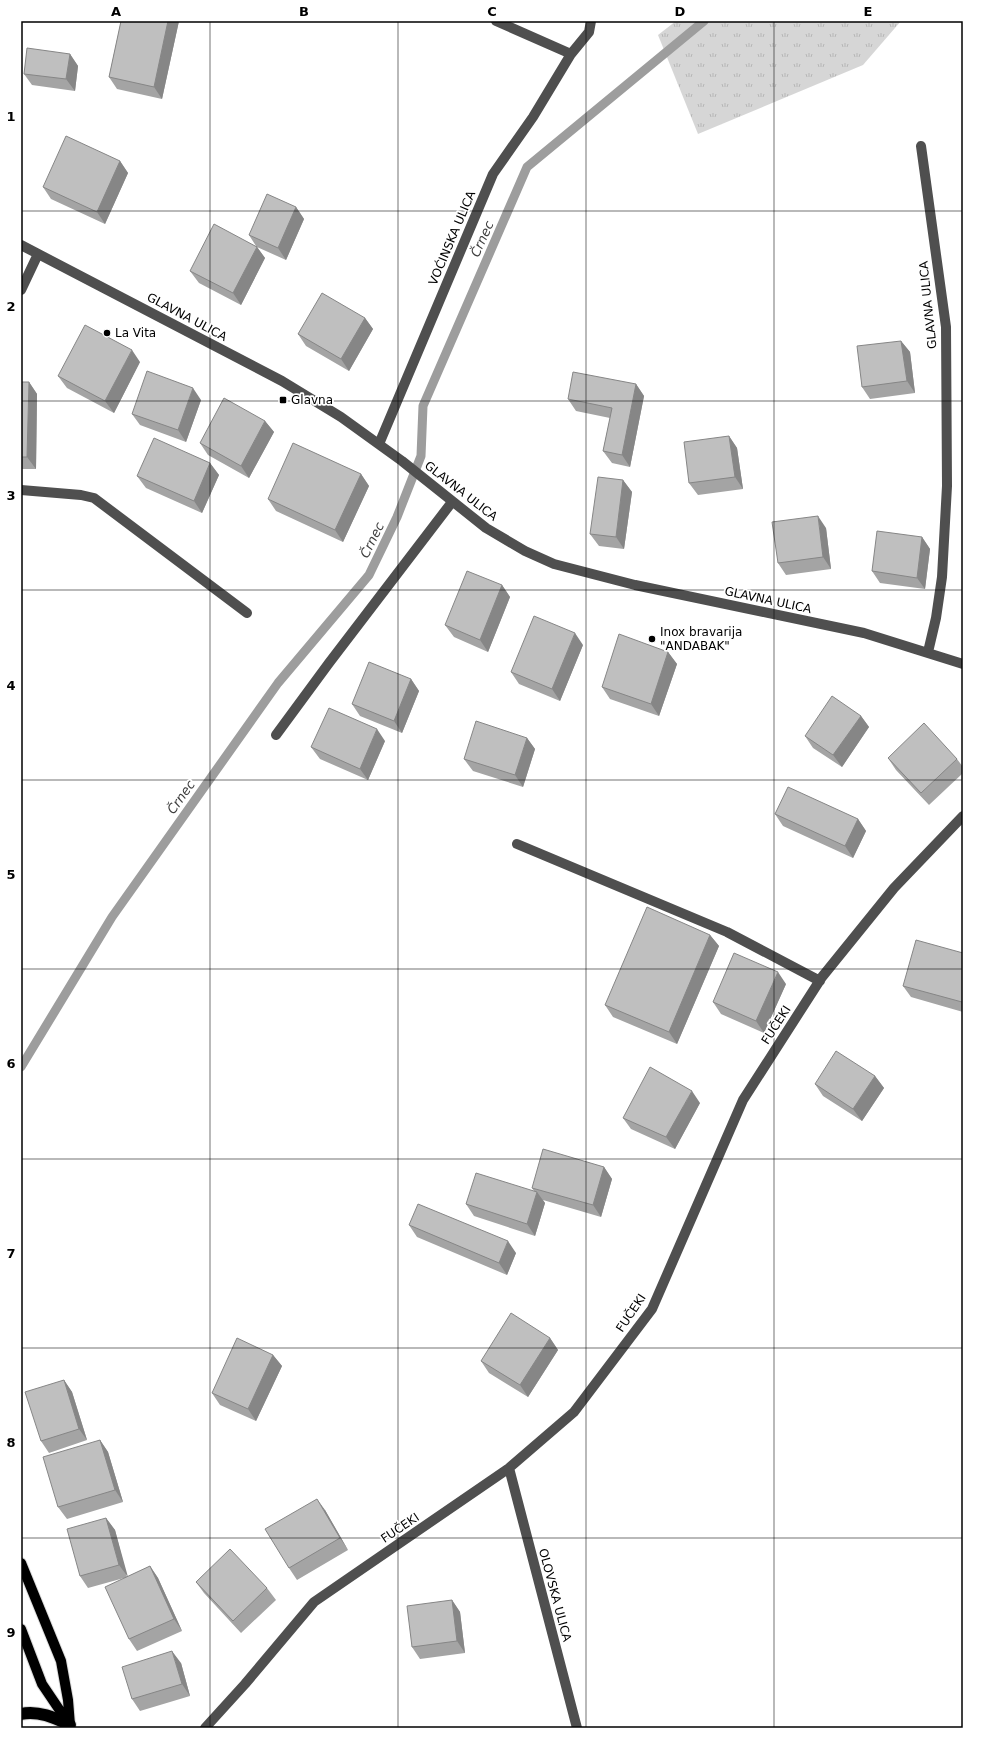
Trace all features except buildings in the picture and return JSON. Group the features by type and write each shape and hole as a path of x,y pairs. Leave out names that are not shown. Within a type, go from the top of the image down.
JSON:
{"highway":[{"path":"21,1714 40,1714 52,1717 69,1727"}],"main road":[{"path":"21,1563 60,1661 68,1700 69,1727"},
{"path":"21,1629 42,1684 69,1727"}],"street":[{"path":"496,21 571,54"},
{"name":"VOĆINSKA ULICA","path":"379,444 493,174 534,117 571,54 589,32 591,21"},
{"name":"GLAVNA ULICA","path":"922,146 946,327 947,486 942,577 936,618 928,652"},
{"name":"GLAVNA ULICA","path":"21,245 282,381 341,417 379,444 486,528 513,544 554,564 642,586 864,633 963,664"},
{"path":"21,290 38,254"},
{"path":"21,490 81,494 94,498 247,613"},
{"path":"276,735 328,663 452,502"},
{"name":"FUČEKI","path":"205,1728 245,1684 314,1602 509,1468 574,1412 652,1309 743,1100 820,981 894,888 963,816"},
{"path":"516,844 727,932 820,981"},
{"name":"OLOVSKA ULICA","path":"509,1468 577,1728"}],"green space":[{"path":"676,21 901,21 863,65 698,134 658,35"}],"waterway":[{"name":"Črnec","path":"21,1067 112,917 278,683 369,575 397,517 421,456 423,406 527,167 704,21"}],"place":[{"name":"La Vita","path":"107,333"},
{"name":"Glavna","path":"283,400"},
{"name":"Inox bravarija \"ANDABAK\"","path":"652,639"}]}
